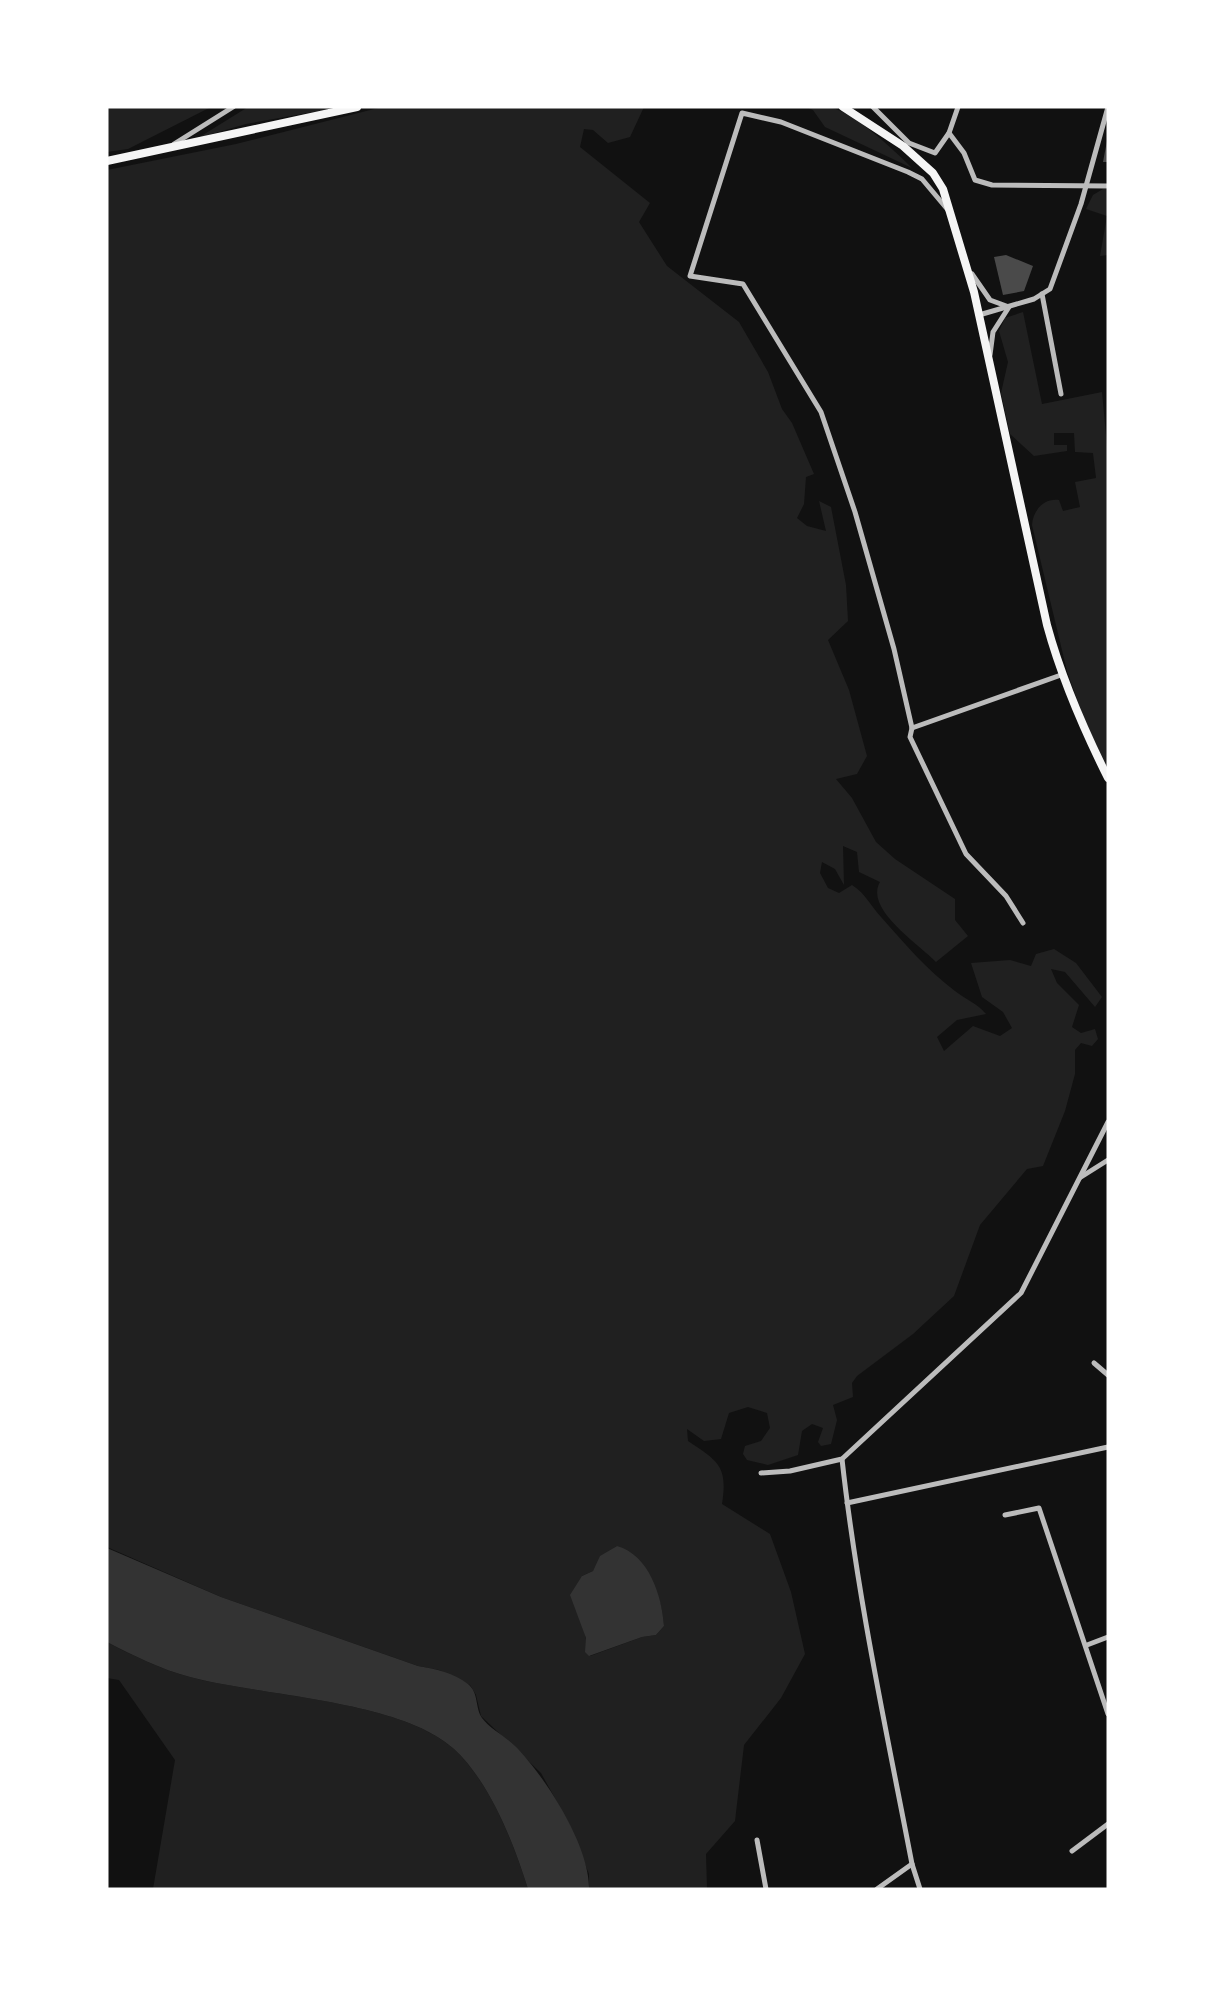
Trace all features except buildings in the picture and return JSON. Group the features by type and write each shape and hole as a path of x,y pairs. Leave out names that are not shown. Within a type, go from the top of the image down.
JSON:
{"main road":[{"path":"107,161 161,152 358,107"},
{"path":"843,107 903,146 933,173 943,189 967,265 1032,561 1061,675 1108,778"}],"street":[{"path":"161,152 233,107"},
{"path":"873,107 908,143 935,153 949,133 958,107"},
{"path":"979,316 1009,307 1050,289 1085,187 1108,107"},
{"path":"951,213 922,179 908,172 780,122 742,113 690,276 743,284 821,412 855,512 894,649 912,728 910,737 966,854 1006,895 1023,923"},
{"path":"949,133 964,153 975,180 992,185 1108,186"},
{"path":"967,265 990,300 1009,307"},
{"path":"1042,294 1061,394"},
{"path":"990,361 993,332 1009,307"},
{"path":"912,728 1061,675"},
{"path":"761,1473 790,1471 842,1459 1021,1293 1108,1122"},
{"path":"1081,1177 1108,1160"},
{"path":"1094,1363 1108,1375"},
{"path":"847,1503 1108,1447"},
{"path":"842,1459 873,1665 912,1864 920,1889"},
{"path":"1005,1515 1039,1508 1108,1714"},
{"path":"1087,1645 1108,1637"},
{"path":"1072,1852 1108,1824"},
{"path":"757,1840 766,1889"},
{"path":"877,1889 912,1864"}],"shaded area":[{"path":"107,107 211,107 128,149 107,152"},
{"path":"248,107 342,107 246,124 198,138"},
{"path":"382,107 644,107 630,137 608,143 593,130 584,129 580,147 650,203 639,222 667,266 739,322 768,372 782,409 792,423 814,474 806,477 804,504 797,518 807,526 826,531 819,501 831,507 846,585 848,621 828,640 849,690 867,756 857,774 836,779 852,798 876,842 895,859 955,899 955,920 968,936 936,962 886,914 877,892 880,882 859,872 857,852 843,846 844,885 835,869 822,862 820,873 828,888 839,893 852,885 857,888 925,965 986,1014 957,1020 937,1037 944,1051 973,1026 1000,1036 1012,1028 1003,1012 982,997 971,963 1010,960 1031,966 1036,954 1054,949 1076,963 1102,997 1095,1007 1065,972 1051,969 1057,983 1079,1005 1072,1027 1081,1033 1095,1029 1098,1039 1092,1046 1081,1043 1075,1050 1075,1074 1065,1111 1043,1166 1027,1169 980,1225 954,1296 913,1334 857,1376 852,1383 853,1397 833,1405 837,1420 831,1444 821,1446 818,1442 823,1428 812,1424 802,1431 798,1455 768,1465 747,1460 743,1454 745,1446 761,1441 770,1428 767,1413 748,1407 729,1413 721,1439 704,1441 687,1429 688,1441 714,1460 722,1473 722,1504 770,1534 791,1592 805,1654 781,1698 744,1745 735,1821 706,1854 707,1889 589,1889 589,1874 568,1822 541,1773 481,1716 476,1695 470,1685 439,1670 418,1666 221,1597 107,1547 107,170 236,144","holes":["617,1546 650,1581 659,1600 664,1626 656,1635 642,1637 590,1656 584,1630 582,1576 593,1571 601,1556"]},
{"path":"806,107 828,107 849,115 873,132 912,168 825,127 813,110"},
{"path":"1108,189 1108,255 1100,256 1107,216 1086,209 1093,195"},
{"path":"1023,312 1042,404 1102,392 1108,456 1108,769 1084,719 1067,671 1032,525 1037,510 1049,501 1059,500 1063,511 1080,507 1075,482 1096,478 1093,453 1075,452 1074,433 1054,433 1054,445 1067,445 1067,451 1034,456 1010,434 1001,393 1008,362 999,331 1005,318"},
{"path":"617,1546 638,1558 652,1578 664,1626 656,1635 642,1637 589,1656 585,1652 586,1638 570,1595 582,1576 593,1571 600,1556"},
{"path":"107,1548 221,1597 418,1666 444,1672 468,1684 474,1692 482,1718 527,1759 564,1813 582,1853 589,1889 528,1889 508,1834 479,1778 454,1749 430,1733 366,1710 190,1677 158,1666 107,1642"},
{"path":"107,1642 158,1666 190,1677 366,1710 430,1733 454,1749 479,1778 508,1834 528,1889 153,1889 175,1760 119,1680 107,1678"}]}
